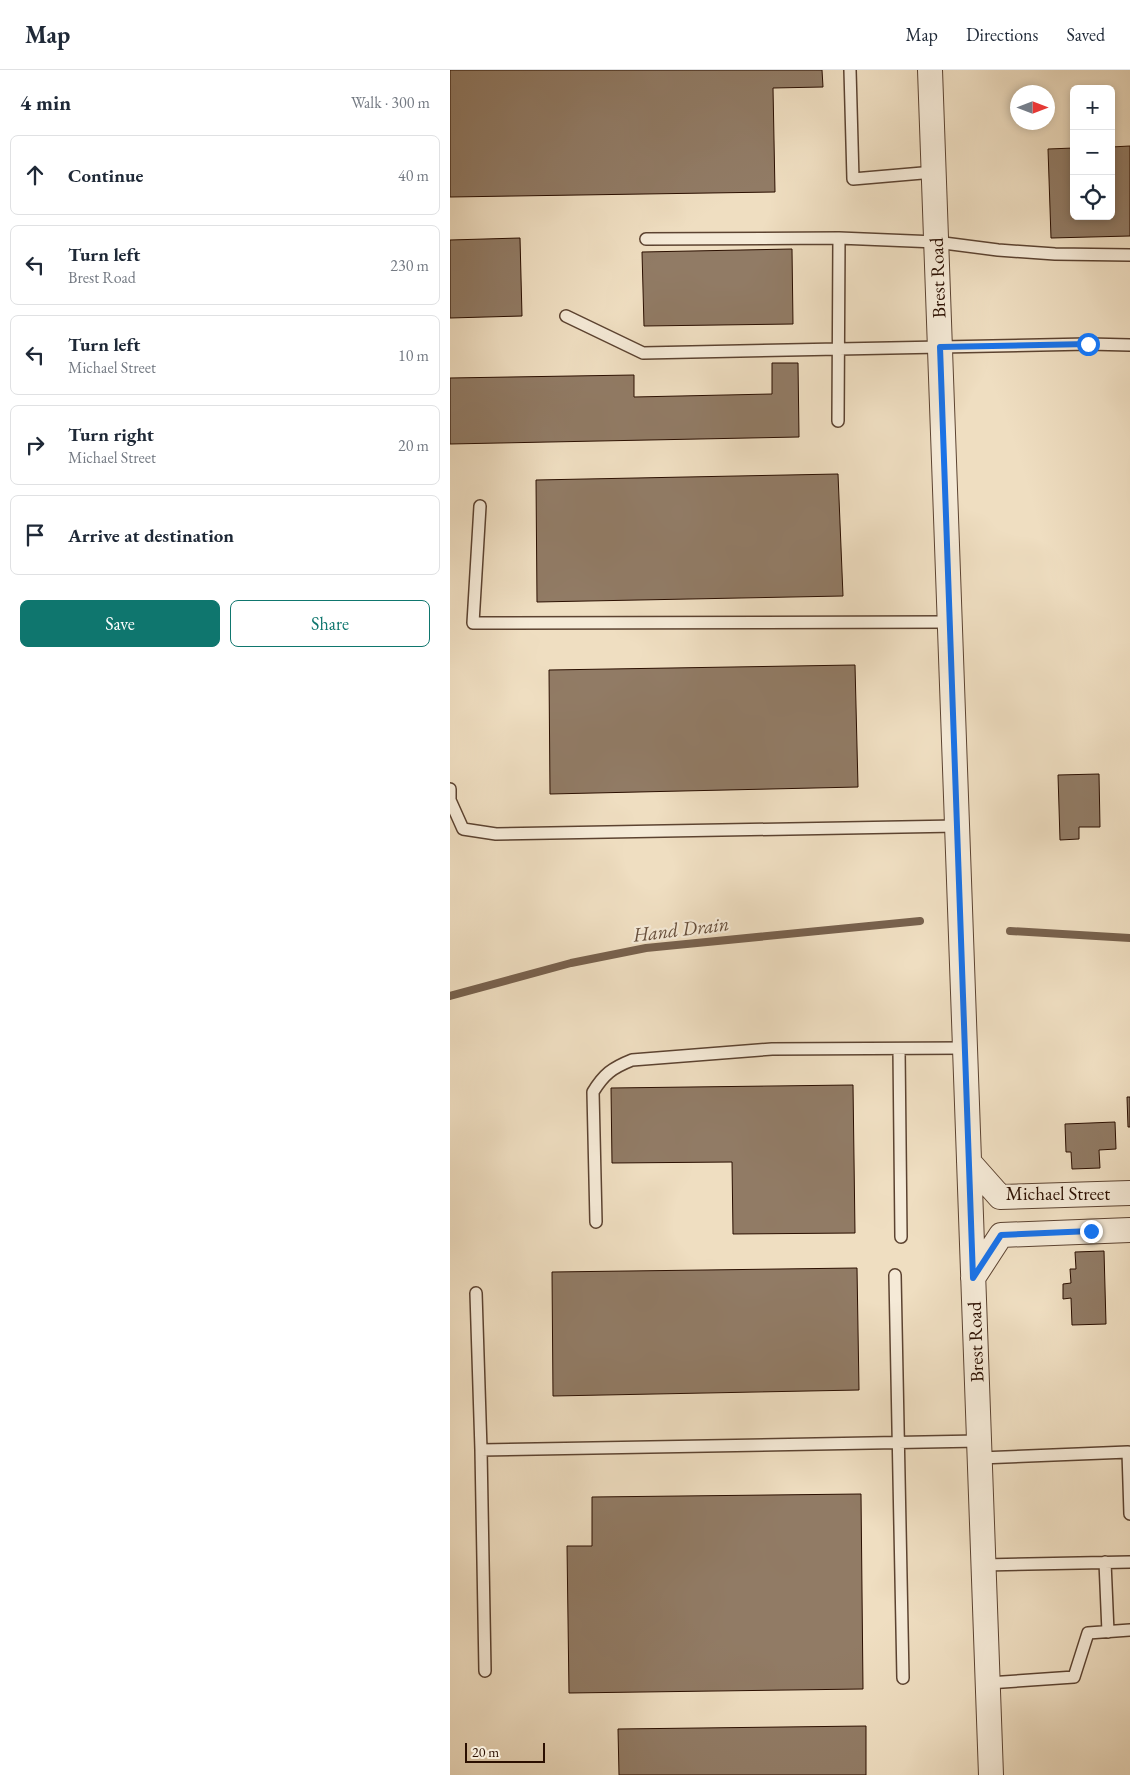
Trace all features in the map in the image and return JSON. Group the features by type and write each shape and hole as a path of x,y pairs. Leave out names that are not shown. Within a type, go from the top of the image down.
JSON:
{"street":[{"name":"Brest Road","path":"930,70 991,1775"},
{"name":"Michael Street","path":"969,1162 1000,1197 1130,1193"},
{"name":"Michael Street","path":"973,1278 1001,1235 1130,1230"}],"lane":[{"path":"850,70 853,180 934,172"},
{"path":"838,421 840,349 839,238"},
{"path":"646,239 839,238 936,242 1026,252 1130,255"},
{"path":"566,316 643,353 1088,344 1130,345"},
{"path":"480,506 473,623 950,622"},
{"path":"450,789 450,800 463,829 496,834 957,826"},
{"path":"899,1048 902,1237"},
{"path":"596,1222 593,1092 601,1078 615,1066 632,1060 772,1049 965,1048"},
{"path":"895,1276 903,1678"},
{"path":"476,1293 485,1671"},
{"path":"481,1450 898,1442 979,1449 1128,1452 1130,1514"},
{"path":"1105,1562 1108,1632"},
{"path":"983,1565 1130,1562"},
{"path":"988,1683 1074,1677 1088,1633 1130,1630"}],"building":[{"path":"450,70 822,70 823,87 773,88 775,192 450,197"},
{"path":"1130,146 1130,236 1051,238 1048,149 1070,148 1070,220 1115,220 1115,147"},
{"path":"520,238 522,316 450,318 450,240"},
{"path":"792,249 793,324 644,326 642,252"},
{"path":"772,363 798,363 799,437 450,444 450,378 634,375 634,397 772,394"},
{"path":"838,474 843,596 537,602 536,480"},
{"path":"855,665 858,787 550,794 549,670"},
{"path":"1099,774 1100,827 1079,827 1079,839 1060,840 1058,775"},
{"path":"853,1085 855,1233 733,1234 732,1162 612,1163 611,1088"},
{"path":"1127,1097 1130,1097 1130,1127 1128,1127"},
{"path":"1115,1122 1116,1149 1099,1150 1100,1168 1072,1169 1071,1152 1066,1152 1065,1124"},
{"path":"1104,1251 1106,1324 1072,1325 1071,1298 1063,1299 1063,1284 1071,1283 1070,1269 1076,1269 1075,1252"},
{"path":"857,1268 859,1390 553,1396 552,1272"},
{"path":"861,1494 863,1689 569,1693 567,1546 592,1546 592,1497"},
{"path":"866,1726 866,1775 619,1775 618,1729"}],"waterway":[{"name":"Hand Drain","path":"450,996 571,963 646,948 920,921"},
{"name":"Hand Drain","path":"1010,931 1130,938"}],"route":[{"path":"1088,344 940,347 973,1278 1001,1235 1091,1231"}]}
